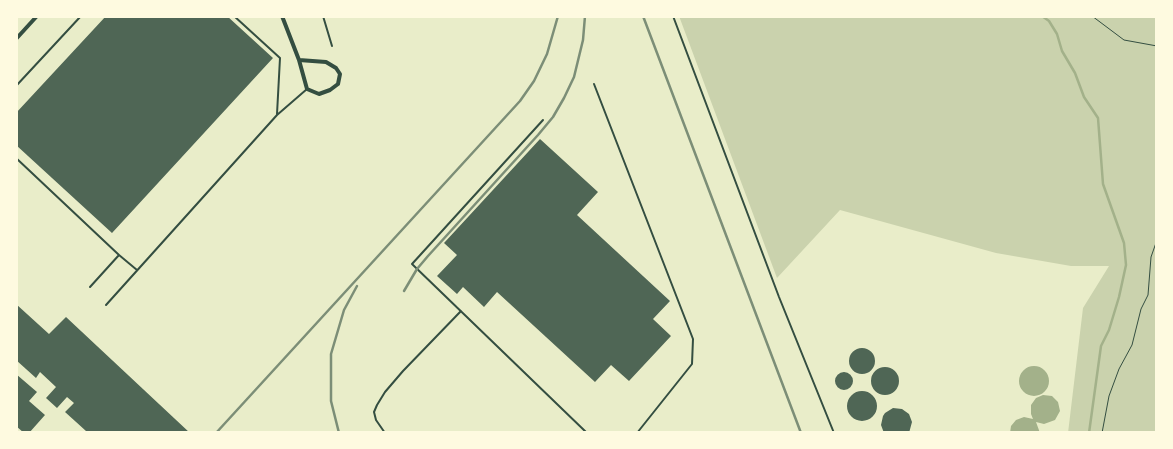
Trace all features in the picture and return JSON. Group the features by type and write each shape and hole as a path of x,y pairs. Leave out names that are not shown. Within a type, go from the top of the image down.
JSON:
{"street":[{"path":"16,39 37,16"},
{"path":"282,16 299,60 307,89 319,94 330,90 338,84 340,74 336,68 326,62 299,60"}],"lane":[{"path":"16,86 81,16"},
{"path":"234,16 280,58 277,115"},
{"path":"324,16 332,46"},
{"path":"673,16 779,297 834,433"},
{"path":"594,84 693,339 692,364 638,433"},
{"path":"106,305 277,115 307,89"},
{"path":"543,120 412,264 587,433"},
{"path":"16,158 137,270"},
{"path":"90,287 119,255"},
{"path":"384,433 376,420 374,412 381,398 403,371 461,311"}],"path":[{"path":"1092,16 1124,40 1157,46"},
{"path":"1102,433 1109,396 1119,369 1132,345 1141,309 1148,295 1151,257 1157,240"}],"shaded area":[{"path":"679,16 1157,16 1157,433 1068,433 1083,308 1109,266 1071,266 996,253 840,210 777,278"},
{"path":"1034,366 1045,370 1049,381 1045,392 1034,396 1023,392 1019,381 1023,370"},
{"path":"1043,395 1052,396 1058,402 1060,411 1055,420 1044,424 1036,422 1040,433 1010,433 1011,426 1016,420 1024,417 1033,419 1031,405 1036,398"}],"building":[{"path":"106,16 227,16 273,58 112,233 16,145 16,113"},
{"path":"540,139 598,192 577,215 670,301 653,319 671,336 629,381 611,365 595,382 497,292 484,307 463,287 457,294 437,276 457,255 444,243"},
{"path":"16,304 49,334 66,317 190,433 85,433 86,431 65,412 74,403 67,397 57,408 46,398 56,387 40,372 36,378 16,360"},
{"path":"862,348 871,352 875,361 871,370 862,374 853,370 849,361 853,352"},
{"path":"885,367 895,371 899,381 895,391 885,395 875,391 871,381 875,371"},
{"path":"844,372 850,375 853,381 850,387 844,390 838,387 835,381 838,375"},
{"path":"16,374 37,392 29,401 45,415 29,433 24,433 16,426"},
{"path":"862,391 873,395 877,406 873,417 862,421 851,417 847,406 851,395"},
{"path":"893,408 902,409 909,414 912,422 909,433 884,433 881,425 883,416"}],"waterway":[{"path":"1042,16 1049,21 1057,34 1062,51 1075,73 1084,97 1098,118 1103,184 1124,243 1126,265 1109,330 1101,346 1089,433"}],"railway":[{"path":"216,433 520,101 534,81 547,54 558,16"},
{"path":"404,291 417,269 428,256 553,117 574,77 583,40 585,16"},
{"path":"643,16 801,433"},
{"path":"339,433 331,401 331,354 344,310 357,286"}]}
